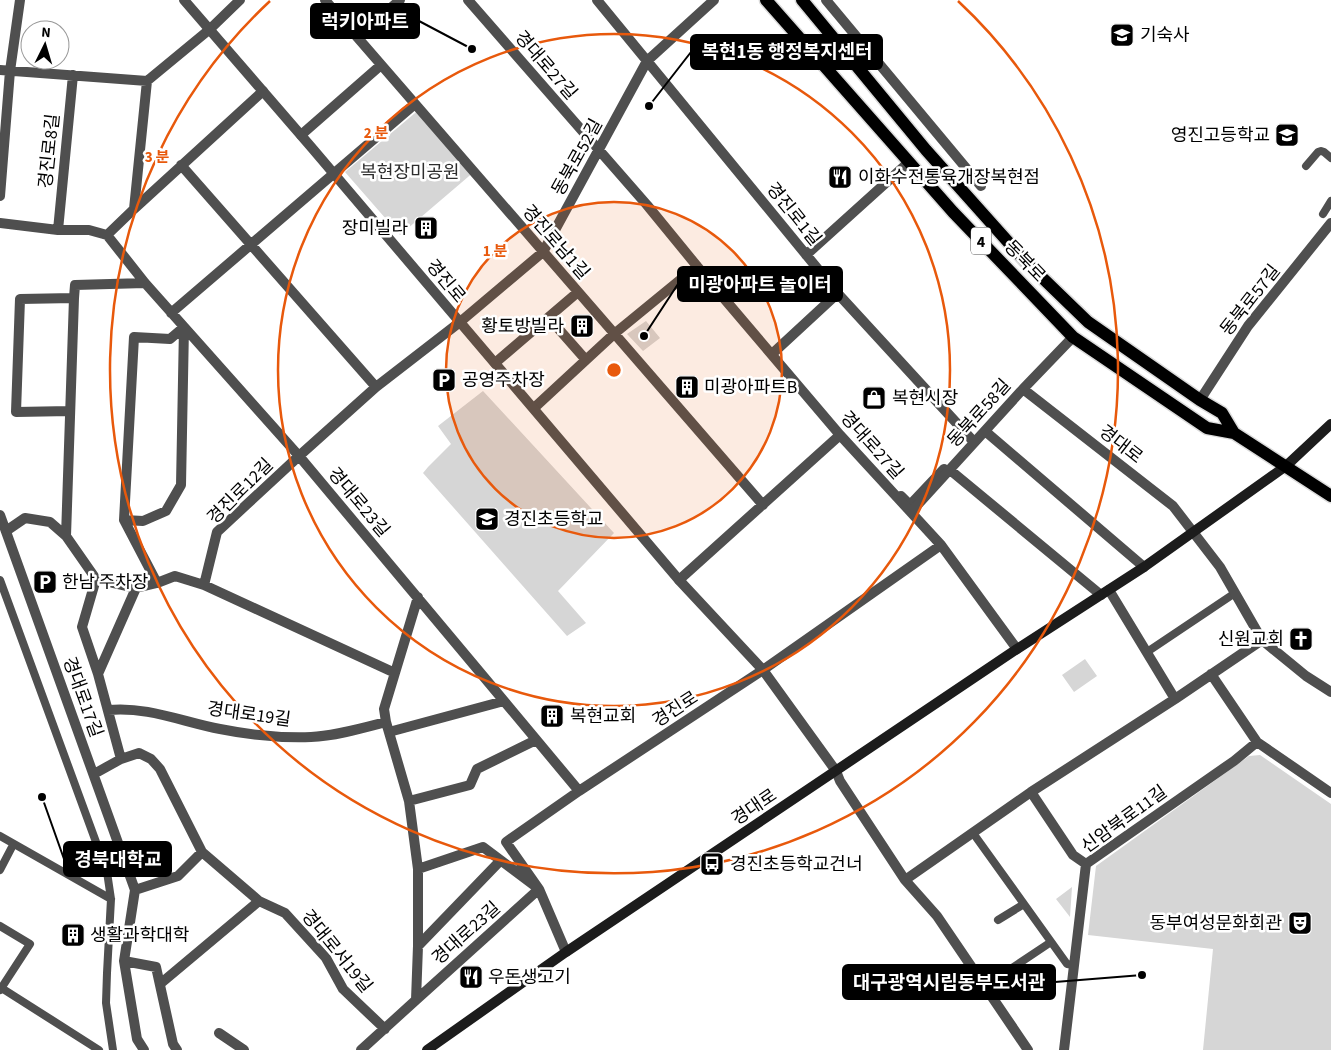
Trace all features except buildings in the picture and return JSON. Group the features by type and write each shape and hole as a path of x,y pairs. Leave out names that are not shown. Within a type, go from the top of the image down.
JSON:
{"main road":[{"name":"동북로","path":"766,0 953,212 1073,337 1207,428 1234,433 1331,496"},
{"name":"동북로","path":"802,0 926,150 1026,262 1088,322 1200,400 1222,412 1234,433"},
{"name":"경대로","path":"427,1050 566,952 1017,649 1144,566 1286,466 1331,424"}],"street":[{"path":"0,196 5,70 20,0"},
{"name":"경진로","path":"184,0 679,580 763,670 836,771"},
{"path":"5,70 147,81 210,29 240,0"},
{"name":"경진로남1길","path":"324,0 763,505"},
{"path":"357,37 400,0"},
{"name":"경대로27길","path":"468,0 600,150 840,436 941,545 1017,649"},
{"name":"경진로1길","path":"596,0 839,295 973,442"},
{"name":"동북로52길","path":"460,322 543,252 647,61 714,0"},
{"path":"826,0 982,186"},
{"path":"301,135 381,65"},
{"name":"경진로8길","path":"58,230 73,76"},
{"path":"134,209 147,81"},
{"path":"0,223 58,230 89,230 107,235 263,91"},
{"path":"171,313 415,104"},
{"path":"806,255 909,162"},
{"path":"181,165 376,387"},
{"name":"동북로57길","path":"1200,400 1248,326 1331,223"},
{"name":"경대로23길","path":"107,235 171,313 299,456 579,792"},
{"path":"534,408 614,334 697,266"},
{"path":"66,536 75,285 145,283"},
{"path":"495,363 578,292"},
{"path":"772,354 839,295"},
{"path":"839,295 776,354 910,505 973,442"},
{"path":"70,411 16,412 20,299 74,298"},
{"path":"549,318 586,360"},
{"name":"경진로12길","path":"204,585 217,532 376,387 460,322"},
{"path":"157,583 124,520 134,338 170,339 184,327"},
{"path":"124,520 143,521 166,511 181,485 184,327"},
{"name":"동북로58길","path":"911,512 973,442 1073,337"},
{"name":"경대로","path":"1023,389 1173,506 1220,567 1262,640 1306,676 1331,692"},
{"path":"985,431 1144,566"},
{"path":"679,580 840,436"},
{"path":"950,470 1105,593 1147,652 1175,699"},
{"name":"경대로17길","path":"0,515 135,890 124,961 137,1039 144,1050"},
{"path":"6,532 25,518 50,522 66,536 96,579 136,588 175,576 204,585 394,672"},
{"name":"경진로","path":"579,792 763,670 941,545"},
{"path":"94,774 121,759 98,674 82,627 96,579"},
{"path":"98,674 136,588"},
{"path":"361,1050 416,1000 418,869 409,801 384,709 418,597"},
{"path":"905,880 1031,792 1262,640"},
{"path":"1211,674 1257,742 1331,793"},
{"name":"경대로19길","path":"108,710 120,709 154,712 221,729 266,735 313,737 388,727 449,716 504,700"},
{"path":"409,801 470,784 477,769 536,740"},
{"name":"신암북로11길","path":"1064,1050 1086,864 1234,761 1257,742"},
{"name":"경대로서19길","path":"121,759 139,754 151,759 160,769 202,852 259,901 285,913 326,958 343,989 385,1029"},
{"path":"836,771 840,781 905,880 937,916 1028,1050"},
{"path":"566,952 538,889 506,842 579,792"},
{"path":"1031,792 1073,855 1086,864"},
{"path":"418,869 483,847 538,889"},
{"path":"135,890 178,876 202,852"},
{"path":"418,946 500,860"},
{"name":"경대로23길","path":"416,1000 538,889"},
{"path":"160,984 259,901"},
{"path":"124,961 156,967 173,1044 177,1050"},
{"path":"219,1033 244,1050"}],"lane":[{"path":"1306,166 1321,150 1331,158"},
{"path":"1323,214 1331,201"},
{"path":"0,580 107,872 110,899 106,1003 113,1050"},
{"path":"1147,652 1235,593"},
{"path":"973,833 1067,964 1074,965"},
{"path":"0,836 110,899"},
{"path":"0,870 13,845"},
{"path":"998,920 1024,904"},
{"path":"0,926 30,944 0,988 99,1050"},
{"path":"985,986 1052,942"}],"green space":[{"name":"복현장미공원","path":"421,108 475,171 400,235 345,172"},
{"path":"646,321 660,338 643,351 627,334"},
{"path":"483,391 614,533 558,591 586,623 567,636 423,473 451,444 438,426"},
{"path":"1085,659 1097,676 1074,692 1062,675"},
{"path":"1260,755 1331,804 1331,1050 1203,1050 1213,949 1088,935 1096,866 1249,756"},
{"path":"1072,887 1070,917 1056,899"}],"place":[{"name":"기숙사","path":"1122,35"},
{"name":"럭키아파트","path":"472,49"},
{"name":"복현1동 행정복지센터","path":"649,106"},
{"name":"영진고등학교","path":"1287,135"},
{"name":"이화수전통육개장복현점","path":"840,177"},
{"name":"장미빌라","path":"426,228"},
{"name":"황토방빌라","path":"582,326"},
{"name":"미광아파트 놀이터","path":"644,336"},
{"name":"공영주차장","path":"444,380"},
{"name":"미광아파트B","path":"687,387"},
{"name":"복현시장","path":"874,398"},
{"name":"경진초등학교","path":"487,519"},
{"name":"한남 주차장","path":"45,582"},
{"name":"신원교회","path":"1301,639"},
{"name":"복현교회","path":"552,716"},
{"name":"경북대학교","path":"42,797"},
{"name":"경진초등학교건너","path":"712,864"},
{"name":"동부여성문화회관","path":"1300,923"},
{"name":"생활과학대학","path":"73,935"},
{"name":"대구광역시립동부도서관","path":"1142,975"},
{"name":"우돈생고기","path":"471,977"}]}
